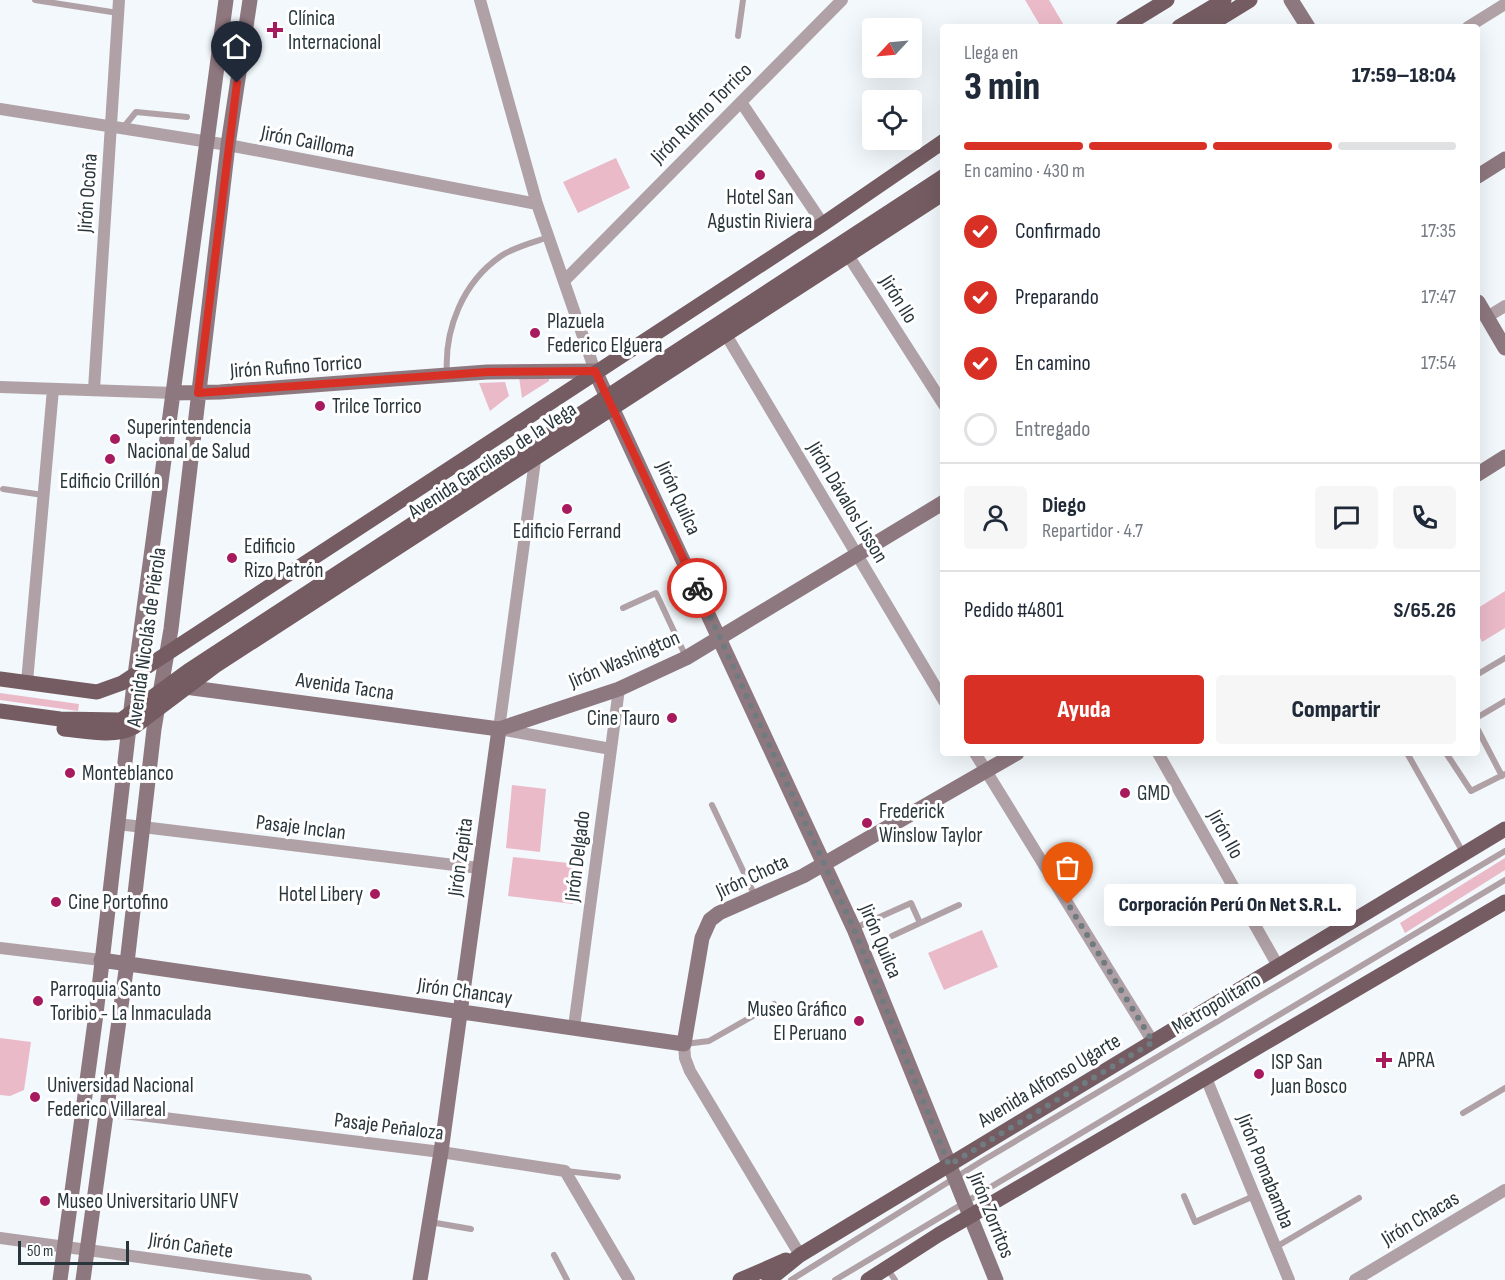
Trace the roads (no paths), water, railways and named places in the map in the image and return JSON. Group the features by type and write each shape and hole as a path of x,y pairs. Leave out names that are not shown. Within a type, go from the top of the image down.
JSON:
{"main road":[{"path":"1128,24 1167,0"},
{"path":"1184,24 1224,0"},
{"path":"1211,24 1250,0"},
{"name":"Avenida Garcilaso de la Vega","path":"135,675 595,371 823,224 940,144"},
{"name":"Avenida Garcilaso de la Vega","path":"130,722 160,691 845,250 940,179"},
{"name":"Avenida Garcilaso de la Vega","path":"845,250 940,196"},
{"name":"Avenida Garcilaso de la Vega","path":"130,722 157,707 536,448"},
{"path":"0,679 97,692 114,688 135,675"},
{"path":"0,711 130,722"},
{"path":"0,721 109,733 130,722"},
{"name":"Avenida Alfonso Ugarte","path":"740,1280 800,1255 952,1172 1153,1042 1505,829"},
{"path":"868,1280 891,1274 967,1210 1206,1078 1505,902"},
{"name":"Avenida Alfonso Ugarte","path":"769,1280 800,1255"}],"street":[{"name":"Avenida Nicolás de Piérola","path":"60,1280 135,675 226,0"},
{"name":"Avenida Nicolás de Piérola","path":"83,1280 127,963 157,707 167,653 228,145 250,0"},
{"name":"Jirón Quilca","path":"480,0 537,204 595,371 854,929 952,1172"},
{"name":"Jirón Rufino Torrico","path":"564,281 842,0"},
{"path":"1291,0 1306,24"},
{"path":"1473,24 1505,4"},
{"name":"Jirón Ocoña","path":"94,389 116,129 119,6"},
{"path":"741,102 823,224"},
{"name":"Jirón Cailloma","path":"0,109 228,145 537,204"},
{"path":"1480,175 1505,159"},
{"name":"Jirón Ilo","path":"845,250 940,399"},
{"path":"1480,306 1505,348"},
{"path":"1486,317 1505,306"},
{"name":"Jirón Dávalos Lisson","path":"723,330 940,693"},
{"name":"Jirón Rufino Torrico","path":"0,387 198,393 447,375 595,371"},
{"path":"27,682 53,389"},
{"name":"Jirón Zepita","path":"420,1280 441,1152 536,448"},
{"path":"1480,473 1505,457"},
{"name":"Jirón Washington","path":"499,729 619,689 686,658 940,504"},
{"name":"Avenida Tacna","path":"185,687 499,729"},
{"name":"Jirón Delgado","path":"574,1027 619,689"},
{"path":"499,729 610,749"},
{"path":"977,756 1153,1042"},
{"name":"Jirón Chota","path":"684,1044 705,928 719,913 824,864 1012,756"},
{"name":"Jirón Ilo","path":"1160,756 1278,966"},
{"name":"Pasaje Inclan","path":"118,824 479,868"},
{"name":"Jirón Chancay","path":"0,948 127,963 684,1044"},
{"path":"684,1044 685,1058 690,1071 800,1255"},
{"name":"Jirón Pomabamba","path":"1206,1078 1289,1280"},
{"name":"Pasaje Peñaloza","path":"83,1108 441,1152 565,1172"},
{"path":"565,1172 629,1280"},
{"name":"Jirón Zorritos","path":"952,1172 996,1280"},
{"name":"Jirón Chacas","path":"1355,1280 1505,1190"},
{"name":"Jirón Cañete","path":"0,1238 306,1280"}],"lane":[{"path":"35,0 87,8 119,6"},
{"path":"87,8 88,0"},
{"path":"738,36 743,0"},
{"path":"116,129 136,112 187,117"},
{"path":"447,375 446,358 450,328 471,285 503,255 549,237"},
{"path":"3,489 43,495"},
{"path":"623,608 656,593 686,658"},
{"path":"1480,673 1505,658"},
{"path":"1480,716 1504,703"},
{"path":"1448,756 1471,791 1503,775 1480,734"},
{"path":"1409,756 1464,854"},
{"path":"712,806 755,896"},
{"name":"Metropolitano","path":"791,1280 952,1172 1505,850"},
{"name":"Metropolitano","path":"835,1280 967,1210 1505,880"},
{"path":"854,929 911,903 920,923"},
{"path":"892,936 959,905"},
{"path":"684,1044 709,1041 774,1004"},
{"path":"1463,1113 1505,1088"},
{"path":"565,1172 618,1176"},
{"path":"1184,1196 1195,1222 1255,1195"},
{"path":"1276,1247 1359,1198"},
{"path":"429,1222 471,1228"},
{"path":"554,1255 567,1280"}],"place":[{"name":"Clínica Internacional","path":"275,30"},
{"name":"Hotel San Agustin Riviera","path":"760,175"},
{"name":"Plazuela Federico Elguera","path":"535,333"},
{"name":"Trilce Torrico","path":"320,406"},
{"name":"Superintendencia Nacional de Salud","path":"115,439"},
{"name":"Edificio Crillón","path":"110,459"},
{"name":"Edificio Ferrand","path":"567,509"},
{"name":"Edificio Rizo Patrón","path":"232,558"},
{"name":"Cine Tauro","path":"672,718"},
{"name":"Monteblanco","path":"70,773"},
{"name":"GMD","path":"1125,793"},
{"name":"Frederick Winslow Taylor","path":"867,823"},
{"name":"Hotel Libery","path":"375,894"},
{"name":"Cine Portofino","path":"56,902"},
{"name":"Corporación Perú On Net S.R.L.","path":"1068,904"},
{"name":"Parroquia Santo Toribio - La Inmaculada","path":"38,1001"},
{"name":"Museo Gráfico El Peruano","path":"859,1021"},
{"name":"APRA","path":"1384,1060"},
{"name":"ISP San Juan Bosco","path":"1259,1074"},
{"name":"Universidad Nacional Federico Villareal","path":"35,1097"},
{"name":"Museo Universitario UNFV","path":"45,1201"}]}
